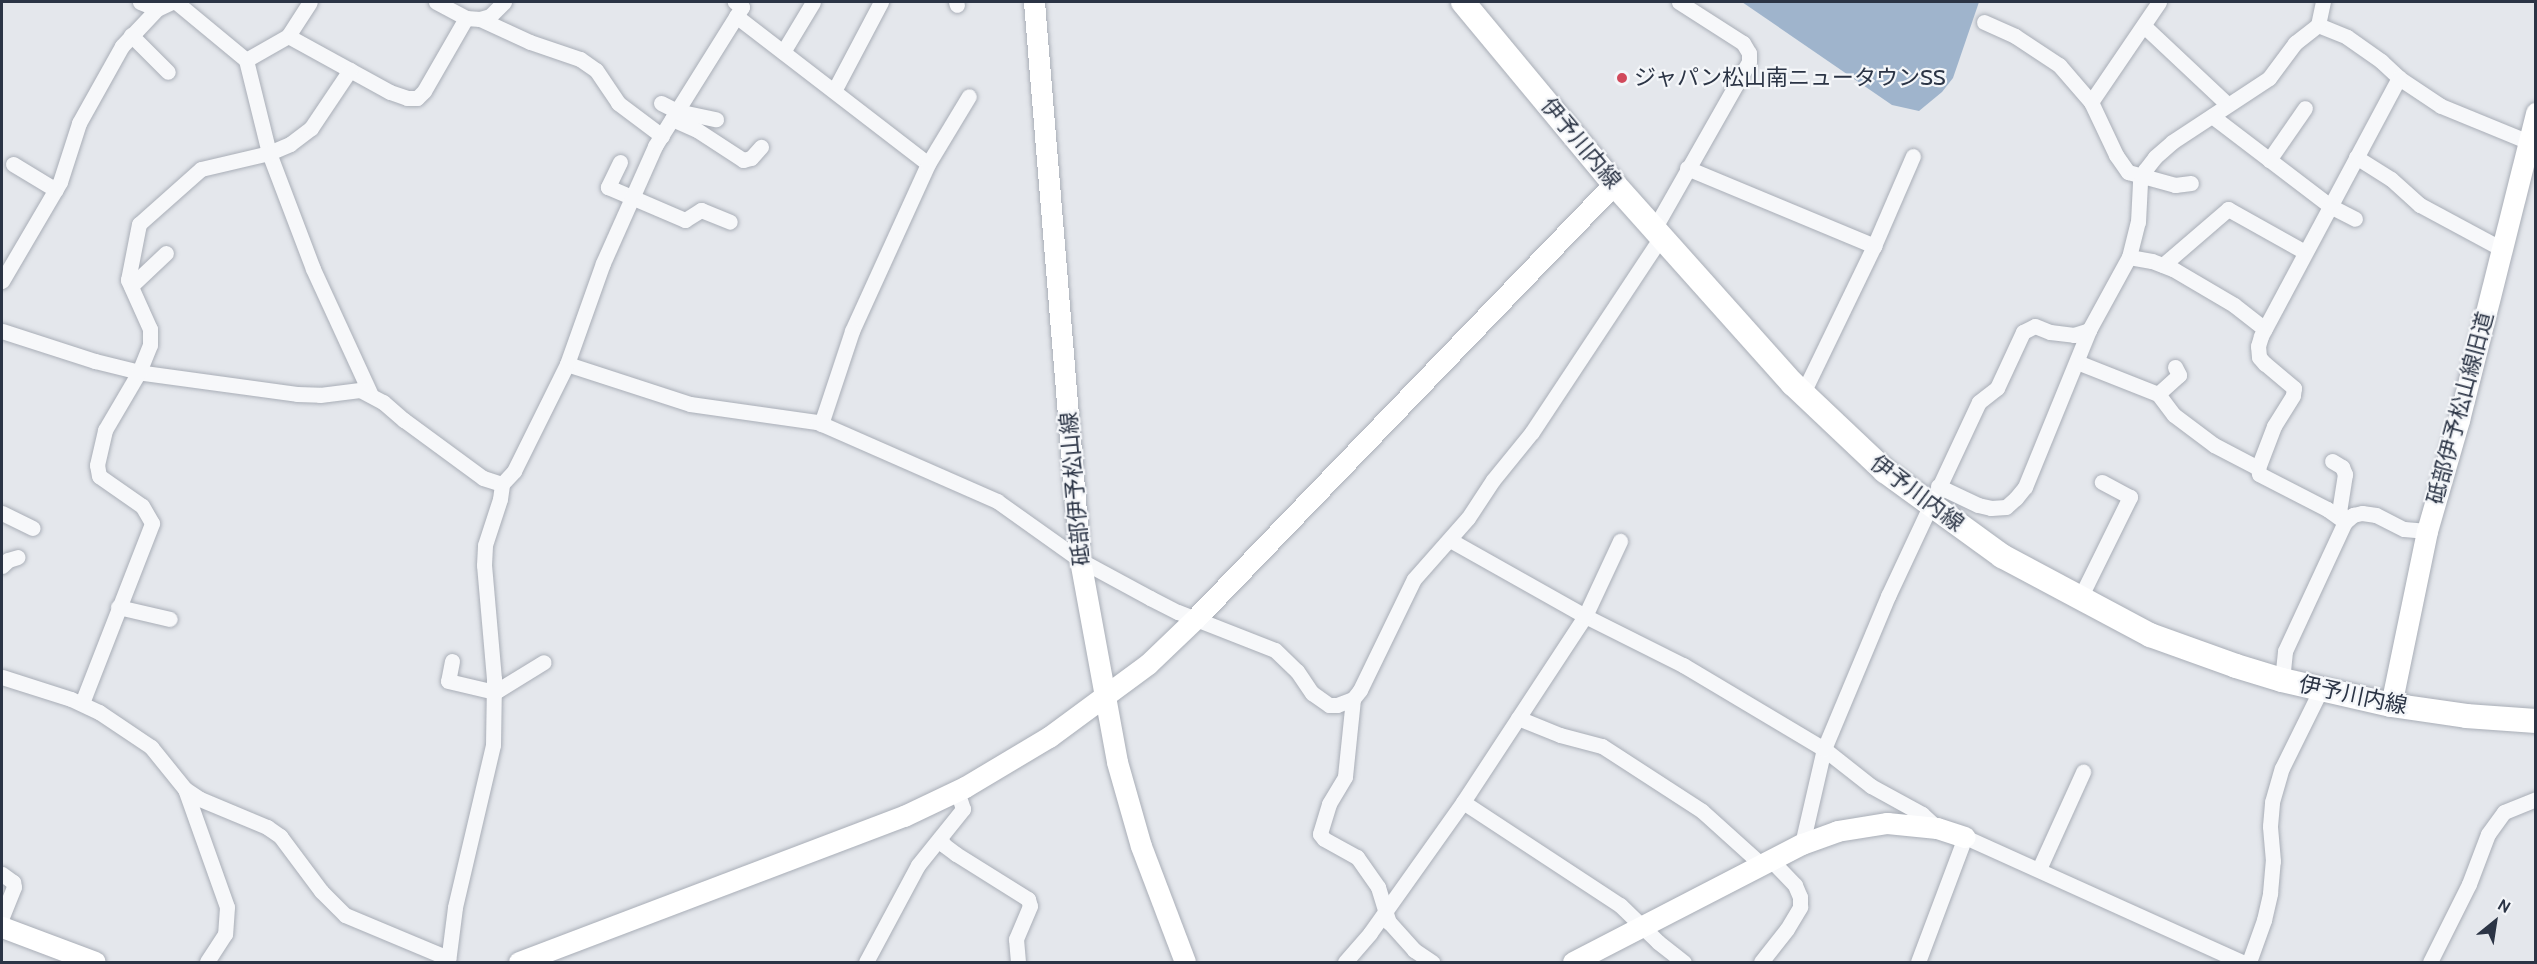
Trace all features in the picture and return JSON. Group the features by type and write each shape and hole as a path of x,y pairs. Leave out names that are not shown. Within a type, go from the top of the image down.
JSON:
{"main road":[{"name":"伊予川内線","path":"1469,4 1614,184 1803,393 1885,471 1934,495 2002,556 2151,635 2198,654 2282,680 2391,705 2466,716 2535,721"}],"street":[{"path":"140,2 157,9"},
{"path":"2,281 56,190 79,123 130,35 157,9 174,2 246,60 269,153 313,269 370,393"},
{"path":"246,60 288,36 310,2"},
{"path":"436,2 530,42 580,59 596,70 618,103 662,136"},
{"path":"288,36 390,92 407,98 417,98 473,19 490,16 504,2"},
{"path":"2,677 99,712 151,747 185,789 200,799 267,827 280,836 321,891 345,915 448,960 455,907 493,745 495,692 484,565 485,545 500,499 502,484 514,471 567,364 603,263 662,136 738,8 757,2"},
{"path":"783,52 813,2"},
{"path":"834,91 881,2"},
{"name":"砥部伊予松山線","path":"1034,2 1080,560 1103,697 1117,762 1141,846 1185,963"},
{"path":"567,364 690,404 717,410 799,418 821,424 997,501 1080,560 1178,612 1275,650 1287,660 1319,700 1337,705 1353,699 1360,690 1414,579 1450,540 1532,432 1658,233 1687,168 1745,71 1749,53 1743,42 1679,2"},
{"path":"2091,102 2159,2"},
{"path":"1934,495 1991,508 2006,507 2025,487 2088,330 2129,257 2138,222 2142,178 2155,157 2269,78 2295,43 2318,25 2323,2"},
{"path":"738,8 783,52 928,164"},
{"path":"1984,22 2043,52 2059,64 2091,102 2122,166 2134,176 2175,186 2191,183"},
{"path":"2318,25 2347,38 2381,61 2399,78 2441,106 2531,144"},
{"path":"2144,26 2228,105"},
{"path":"130,35 168,72"},
{"path":"82,704 152,523 142,506 99,476 97,465 105,430 139,372 152,337 127,273 139,224 201,169 269,153 290,144 311,128 350,70"},
{"path":"2345,522 2327,509 2259,474 2258,468 2294,388 2259,357 2258,346 2305,252 2399,78"},
{"path":"821,424 852,331 928,164 969,96"},
{"path":"661,103 674,115 743,160 751,158 761,147"},
{"path":"2269,160 2305,108"},
{"name":"砥部伊予松山線旧道","path":"2391,705 2427,531 2459,420 2500,248 2531,144 2535,113"},
{"path":"674,115 716,119"},
{"path":"2212,116 2330,206 2355,219"},
{"path":"1803,393 1874,246 1913,156"},
{"path":"2356,157 2391,179 2420,205 2500,248"},
{"path":"620,162 608,187 685,220 701,210 730,222"},
{"path":"13,164 56,190"},
{"path":"1687,168 1874,246"},
{"path":"519,963 904,816 957,790 1049,737 1148,664 1196,618 1614,184"},
{"path":"2163,265 2228,209 2305,252"},
{"path":"131,286 166,253"},
{"path":"2129,257 2163,265 2234,305 2265,329"},
{"path":"1802,844 1824,749 1934,495 1979,402 1996,388 2023,332 2035,326 2050,332 2074,335 2088,330"},
{"path":"2,331 95,361 139,372 297,394 320,395 360,390 370,393 483,478 502,484"},
{"path":"2077,362 2158,394 2174,415 2195,432 2258,468"},
{"path":"2158,394 2179,375 2175,367"},
{"path":"2332,461 2342,467 2345,474 2338,510 2345,522"},
{"path":"2080,598 2130,497 2102,482"},
{"path":"2,513 33,528"},
{"path":"2282,680 2285,651 2345,522 2353,515 2362,513 2376,515 2404,529 2427,531"},
{"path":"1450,540 1585,616 1683,664 1824,749 1861,779 1922,814 1937,828"},
{"path":"1345,963 1384,913 1463,802 1585,616 1620,542"},
{"path":"2,566 8,560 18,557"},
{"path":"118,607 170,619"},
{"path":"452,662 448,681 495,692 544,662"},
{"path":"2249,963 2265,920 2270,893 2273,861 2270,826 2272,802 2283,768 2321,689"},
{"path":"1353,699 1345,777 1329,804 1320,834 1323,839 1357,857 1364,865 1378,887 1384,913 1401,938 1432,963"},
{"path":"1518,718 1560,735 1602,746 1702,811 1795,885 1800,897 1800,907 1787,929 1761,963"},
{"path":"2040,869 2083,772"},
{"path":"185,789 227,907 228,921 225,934 207,963"},
{"path":"866,963 918,865 963,809 957,790"},
{"path":"2430,963 2469,884 2488,834 2504,812 2535,799"},
{"path":"1463,802 1620,905 1684,963"},
{"path":"1573,963 1802,844 1837,831 1887,823 1937,828 1965,837 2040,869 2242,963"},
{"path":"1918,963 1965,837"},
{"path":"940,838 944,845 956,854 1028,899 1030,906 1016,939 1018,963"},
{"path":"2,874 13,882 15,887 2,917"},
{"path":"2,927 95,963"}],"water":[{"path":"1742,2 1979,2 1953,78 1942,92 1919,111 1892,105"}],"place":[{"name":"ジャパン松山南ニュータウンSS","path":"1622,78"}]}
